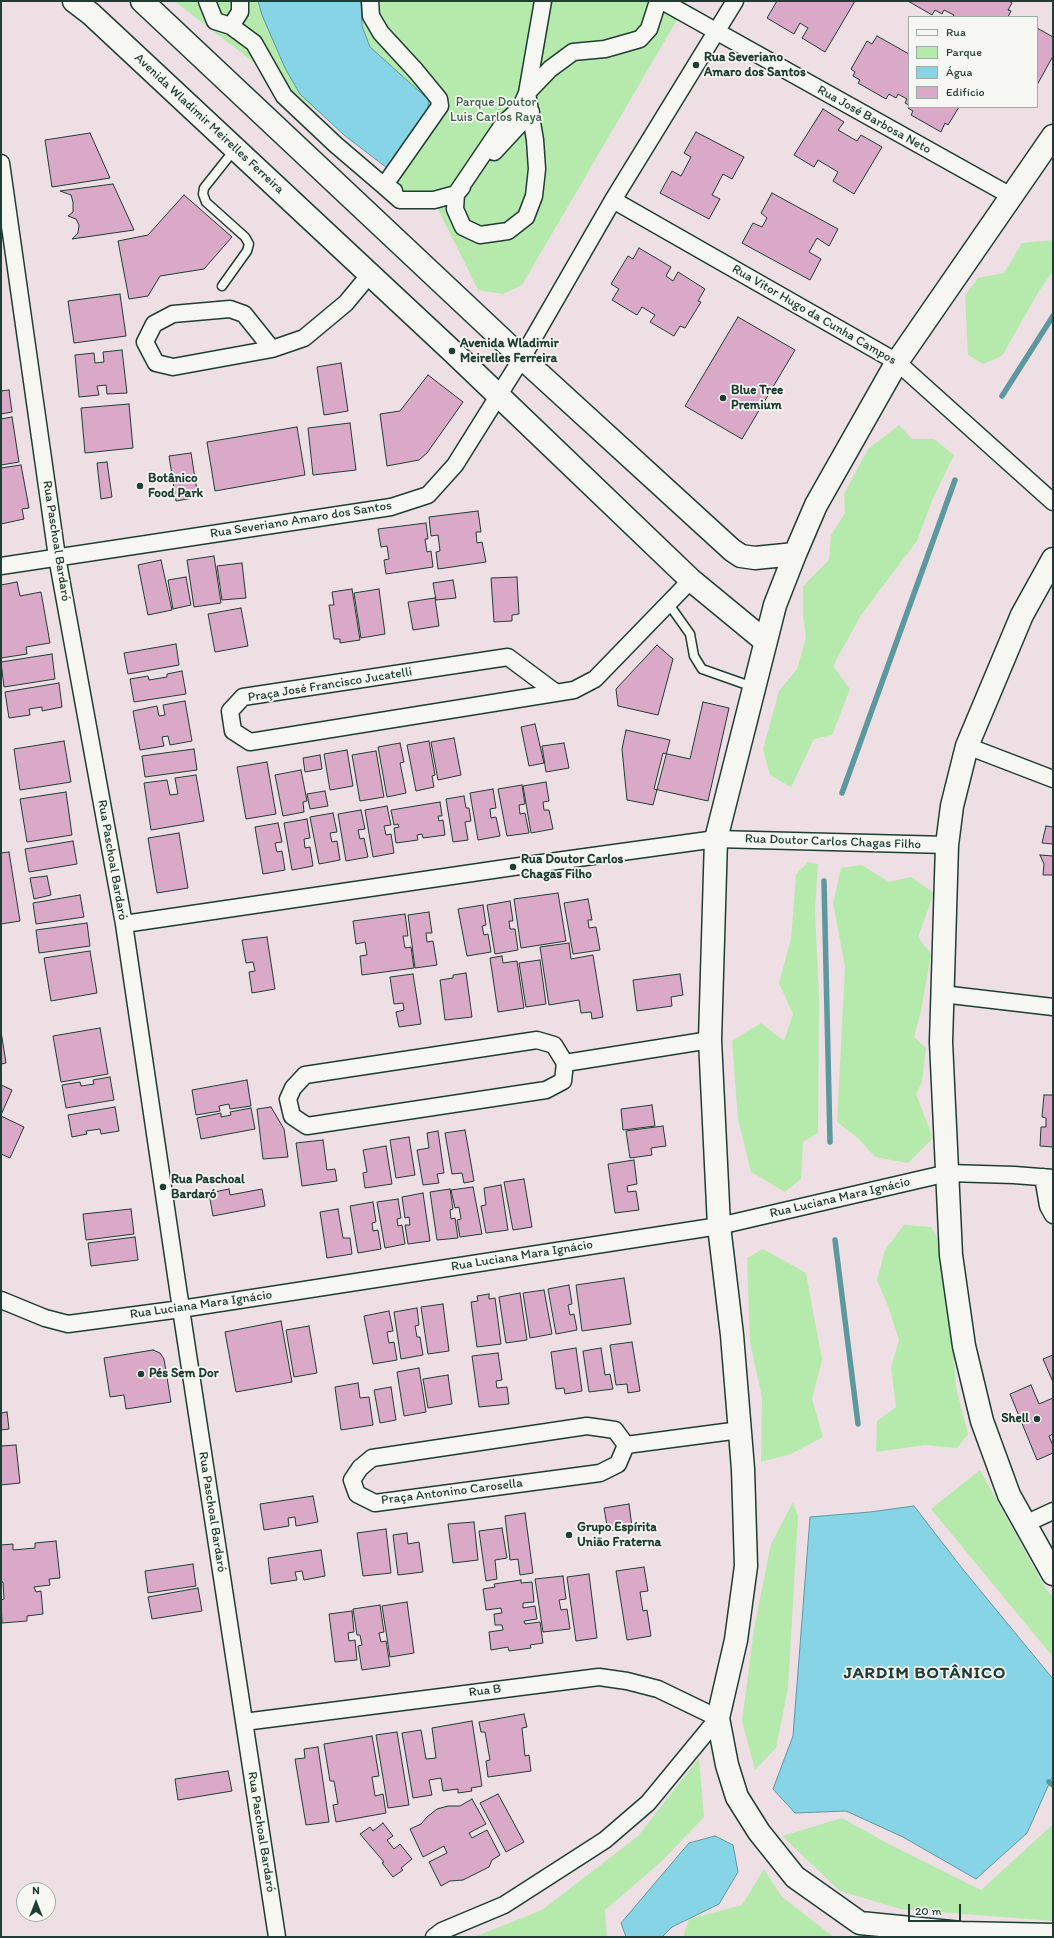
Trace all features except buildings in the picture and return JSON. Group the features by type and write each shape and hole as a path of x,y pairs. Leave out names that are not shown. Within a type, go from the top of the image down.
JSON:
{"main road":[{"name":"Avenida Wladimir Meirelles Ferreira","path":"74,1 91,14 370,274 691,580 765,641"},
{"path":"142,1 522,358 732,550 741,556 755,558 794,554"},
{"path":"1053,136 897,362 816,505 794,554 775,605 765,641 716,839 710,1040 719,1226 732,1335 743,1469 746,1566 736,1640 718,1718 727,1765 737,1797 760,1832 794,1877 860,1923 935,1934 1053,1935"},
{"path":"1053,559 1022,615 967,746 952,806 947,845 941,1042 951,1255 964,1346 982,1421 1009,1495 1053,1574"}],"street":[{"path":"207,1 215,21 231,26 254,43 284,96 384,186 408,198 446,200 456,194 530,112"},
{"path":"231,26 240,12 240,1"},
{"path":"370,1 371,16 381,33 416,71 439,99 440,106 384,186"},
{"path":"527,93 535,140 537,169 534,196 526,217 508,230 480,235 463,227 455,209 456,194 504,123 520,109 527,93 543,1"},
{"path":"527,93 550,69 573,52 605,49 640,38 649,29 658,1"},
{"name":"Rua José Barbosa Neto","path":"662,1 716,33 1011,196"},
{"name":"Rua Severiano Amaro dos Santos","path":"1,566 391,507 428,495 455,465 522,358 612,200 735,1"},
{"name":"Rua Paschoal Bardaró","path":"1,163 57,558 124,924 277,1937"},
{"name":"Rua Vitor Hugo da Cunha Campos","path":"612,200 897,362 1053,502"},
{"path":"272,349 244,314 230,309 173,314 154,324 145,342 156,363 173,367 272,349 304,338 346,303 370,274"},
{"name":"Praça José Francisco Jucatelli","path":"555,692 508,657 243,697 230,711 233,731 250,742 574,690 595,679 691,580"},
{"path":"967,746 1053,779"},
{"name":"Rua Doutor Carlos Chagas Filho","path":"124,924 505,868 716,839 947,845"},
{"path":"942,994 1053,1007"},
{"path":"537,1040 554,1045 565,1063 563,1081 546,1090 307,1126 292,1116 288,1099 293,1088 305,1075 537,1040"},
{"path":"565,1063 710,1040"},
{"name":"Rua Luciana Mara Ignácio","path":"1,1300 45,1318 68,1324 181,1309 719,1226 948,1173 1048,1178 1048,1206 1053,1215"},
{"name":"Praça Antonino Carosella","path":"587,1426 615,1430 626,1445 618,1464 600,1472 375,1503 356,1494 352,1480 360,1468 372,1458 587,1426"},
{"path":"626,1445 740,1430"},
{"path":"1025,1524 1053,1511"},
{"name":"Rua B","path":"244,1722 599,1677 627,1681 658,1689 718,1718"},
{"path":"434,1937 442,1931 504,1906 605,1840 648,1803 718,1718"}],"lane":[{"path":"222,286 247,251 249,244 245,237 206,202 203,194 204,188 235,149"},
{"path":"668,603 690,634 694,656 702,669 754,688"}],"green space":[{"name":"Parque Doutor Luis Carlos Raya","path":"174,1 688,1 522,285 503,294 478,290 434,201 384,186 394,170"},
{"path":"1053,240 1053,271 1039,291 1002,356 983,364 968,355 965,295 978,278 1004,273 1022,243"},
{"path":"899,425 912,439 934,439 954,455 933,498 917,541 861,615 833,666 850,689 832,735 814,739 791,787 770,775 763,749 779,691 797,669 806,638 803,615 803,586 829,560 831,535 845,513 844,494 868,449"},
{"path":"808,862 818,864 815,909 819,1000 818,1133 803,1142 801,1179 785,1192 751,1172 738,1119 732,1041 761,1023 784,1041 793,1014 779,983 791,939 796,874"},
{"path":"862,865 889,882 911,877 934,893 918,937 931,954 921,1011 914,1037 926,1048 922,1082 916,1094 933,1138 908,1163 875,1157 859,1139 837,1122 845,967 833,903 841,868"},
{"path":"904,1225 931,1227 944,1250 945,1300 954,1357 956,1387 968,1434 957,1448 925,1445 876,1452 877,1421 896,1407 891,1367 899,1340 888,1306 877,1280 885,1250"},
{"path":"763,1249 806,1273 822,1360 812,1399 823,1437 791,1454 761,1462 762,1397 750,1342 747,1258"},
{"path":"980,1470 1046,1589 1053,1597 1053,1657 931,1509"},
{"path":"793,1502 798,1516 788,1688 776,1748 755,1770 742,1721 754,1629 771,1544"},
{"path":"699,1758 704,1817 661,1862 605,1910 607,1937 474,1937 542,1910 638,1836"},
{"path":"842,1818 885,1842 981,1890 1053,1824 1053,1921 900,1909 840,1891 782,1836"},
{"path":"764,1869 782,1897 834,1937 683,1937 689,1919 742,1905"}],"water":[{"path":"258,1 361,1 362,26 370,47 429,100 426,118 391,171 344,135 300,94 285,68 262,15"},
{"path":"914,1506 961,1567 1053,1679 1053,1775 1027,1833 976,1879 903,1837 846,1811 795,1813 773,1789 793,1736 810,1517 870,1512"},
{"path":"715,1836 733,1845 738,1872 719,1904 672,1927 662,1937 626,1937 621,1923 689,1843"}],"waterway":[{"path":"1002,396 1053,316"},
{"path":"842,793 955,480"},
{"path":"824,881 830,1142"},
{"path":"835,1240 858,1424"},
{"path":"1049,1782 1053,1785"}],"place":[{"name":"Rua Severiano Amaro dos Santos","path":"696,65"},
{"name":"Avenida Wladimir Meirelles Ferreira","path":"452,351"},
{"name":"Blue Tree Premium","path":"723,398"},
{"name":"Botânico Food Park","path":"140,486"},
{"name":"Rua Doutor Carlos Chagas Filho","path":"513,867"},
{"name":"Rua Paschoal Bardaró","path":"163,1187"},
{"name":"Pés Sem Dor","path":"141,1374"},
{"name":"Shell","path":"1037,1419"},
{"name":"Grupo Espírita União Fraterna","path":"569,1535"}],"district":[{"name":"JARDIM BOTÂNICO","path":"925,1674"}]}
